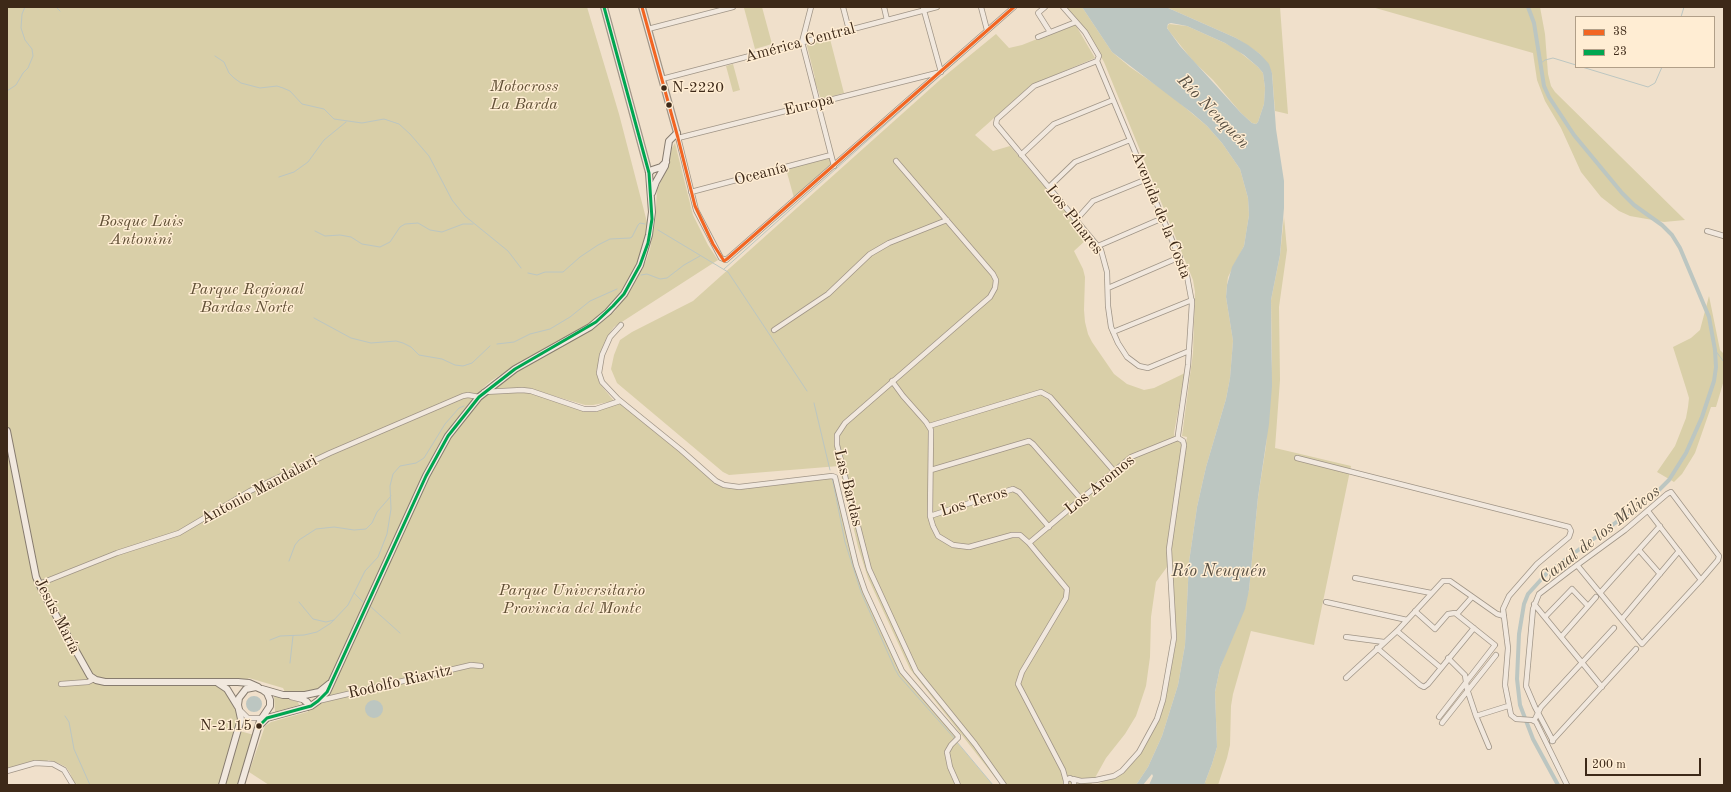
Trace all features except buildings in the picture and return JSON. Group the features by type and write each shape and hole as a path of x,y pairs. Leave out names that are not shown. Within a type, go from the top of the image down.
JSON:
{"main road":[{"path":"651,197 656,182 666,162 668,143 677,136"},
{"path":"318,701 327,692 335,676 426,476 448,436 481,395 525,363 590,327 619,300 637,272 646,250 652,219 649,173 652,170 661,167 666,162"},
{"name":"Jesús María","path":"7,431 33,563 39,584 86,671 94,679"},
{"path":"283,695 315,694 326,687 335,676"},
{"name":"Rodolfo Riavitz","path":"94,679 105,682 243,682 283,695"},
{"path":"215,682 223,685 227,689 239,709"},
{"path":"222,785 241,721 238,701 241,693 249,688 259,688 267,693 270,702 268,710 258,726 241,785"},
{"path":"305,701 308,704 307,707"},
{"name":"Rodolfo Riavitz","path":"258,726 269,717 307,707 318,701"},
{"path":"262,718 269,717"}],"street":[{"path":"604,7 649,173"},
{"path":"642,7 698,214 716,250 724,261 727,260 1014,7"},
{"path":"648,29 733,7"},
{"path":"811,7 802,42 834,166"},
{"path":"842,7 849,30"},
{"path":"884,7 887,20"},
{"name":"América Central","path":"662,79 924,9 937,7"},
{"path":"981,7 987,30"},
{"path":"1045,7 1038,13 1050,32"},
{"name":"Avenida de la Costa","path":"1063,7 1085,32 1099,57 1097,61 1180,256 1189,281 1192,300 1190,351 1178,438 1183,441 1184,445 1168,554 1174,638 1161,707 1143,745 1127,766 1114,776 1074,785 1072,778 1088,781"},
{"path":"924,9 941,72"},
{"path":"1038,37 1076,22"},
{"name":"Los Pinares","path":"1097,61 1034,86 996,122 996,125 1098,246 1106,265 1108,306 1113,332 1127,357 1142,368 1150,367 1190,351"},
{"name":"Europa","path":"677,136 941,72"},
{"path":"1021,155 1054,124 1113,100"},
{"path":"1049,188 1075,162 1130,140"},
{"name":"Oceanía","path":"691,192 831,155"},
{"name":"Las Bardas","path":"896,161 993,274 996,280 995,288 990,297 844,423 837,435 837,445 866,560 916,670 1004,785"},
{"path":"1076,220 1093,202 1147,179"},
{"path":"1098,246 1164,218"},
{"path":"774,330 828,294 870,254 889,243 947,220"},
{"path":"1707,231 1724,236"},
{"path":"1108,288 1180,256"},
{"path":"1113,332 1192,300"},
{"path":"621,325 615,331 606,347 599,373 602,382 620,401 681,450 707,474 724,485 739,487 832,476 835,477 856,565 865,591 902,671 957,734 956,740 947,752 950,767 958,785"},
{"path":"892,381 929,426 932,436 930,516 938,536 958,546 974,547 1014,534 1023,536 1068,591 1066,598 1022,672 1018,684 1063,770 1065,783"},
{"name":"Antonio Mandalari","path":"39,584 108,556 179,533 250,491 330,453 461,397 468,395 526,391 543,394 584,409 596,409 620,401"},
{"path":"929,426 1035,392 1044,393 1050,397 1114,471"},
{"name":"Los Aromos","path":"1029,544 1134,455 1178,438"},
{"path":"931,470 1029,441 1081,499"},
{"path":"1297,458 1566,526 1570,529 1571,534 1567,539 1548,553 1537,564 1509,596 1504,605 1508,648 1505,685 1508,706 1512,717 1522,720 1532,720 1538,724 1567,785"},
{"name":"Los Teros","path":"930,516 1013,489 1019,492 1049,527"},
{"path":"1553,741 1529,694 1526,679 1534,604 1539,594 1671,492 1719,556 1718,560 1701,580 1642,644 1577,565"},
{"path":"1648,511 1701,580"},
{"path":"1600,593 1660,526"},
{"path":"1639,550 1660,574"},
{"path":"1622,619 1679,551"},
{"path":"1355,578 1431,593"},
{"path":"1346,678 1397,631 1443,581 1450,581 1497,614 1504,616"},
{"path":"1545,617 1572,589 1588,606"},
{"path":"1457,614 1472,597"},
{"path":"1561,637 1596,597"},
{"path":"1326,602 1407,620"},
{"path":"1534,604 1602,687"},
{"path":"1415,611 1435,629 1448,614 1452,612 1457,614 1495,645 1439,717"},
{"path":"1377,648 1424,687 1474,628"},
{"path":"1532,720 1614,628"},
{"path":"1397,631 1441,668"},
{"path":"1346,638 1384,642"},
{"path":"1547,742 1553,741 1636,649"},
{"path":"1442,723 1496,655"},
{"path":"1448,658 1465,674 1468,692 1489,747"},
{"name":"Rodolfo Riavitz","path":"283,695 305,701 318,701 471,665 481,666"},
{"path":"335,676 330,692 335,698"},
{"name":"Rodolfo Riavitz","path":"61,684 87,682 94,679"},
{"path":"1476,716 1508,706"},
{"path":"239,709 248,718 262,718"},
{"path":"7,771 32,764 52,764 64,770 73,785"},
{"path":"1063,770 1072,778 1068,778 1065,783"}],"green space":[{"name":"Parque Regional Bardas Norte","path":"7,7 587,7 619,114 648,226 642,254 633,274 620,296 595,320 514,366 491,381 484,387 443,437 426,468 329,682 314,692 289,693 285,692 283,688 249,678 246,680 215,680 225,689 239,716 220,785 77,785 76,783 75,785 66,767 48,760 47,762 32,761 9,768 7,770"},
{"path":"762,7 772,44 755,49 744,8"},
{"path":"1065,7 1082,7 1112,52 1130,67 1169,94 1207,126 1222,143 1240,169 1248,198 1249,215 1244,246 1228,277 1226,297 1233,341 1230,378 1226,399 1206,467 1197,507 1189,562 1185,645 1178,685 1162,736 1148,767 1136,785 1096,785 1124,772 1137,758 1164,705 1177,637 1171,560 1172,531 1187,437 1182,436 1193,353 1195,292 1193,280 1104,62 1087,33"},
{"path":"1166,7 1280,7 1288,114 1275,111 1272,73 1260,54 1236,38"},
{"path":"1372,7 1540,7 1545,34 1548,74 1551,86 1555,92 1685,220 1664,222 1630,216 1619,211 1601,197 1581,172 1561,128 1545,101 1537,80 1533,53"},
{"path":"1075,24 1095,58 1031,85 975,135 993,151 1010,146 1083,232 1087,239 1074,251 1083,269 1085,277 1085,322 1092,342 1114,374 1127,384 1144,390 1154,388 1185,373 1174,433 1175,438 1182,444 1182,448 1169,530 1167,567 1156,582 1151,617 1150,657 1146,686 1136,716 1125,734 1106,758 1091,785 1001,785 910,669 868,578 858,547 839,466 729,475 723,472 617,383 611,369 614,355 620,340 632,332 693,301 941,79 996,34 1009,48 1022,45"},
{"path":"1169,24 1187,26 1225,43 1236,49 1258,67 1263,73 1265,88 1264,104 1256,124 1252,123 1241,113 1213,80 1193,61 1169,31 1167,27"},
{"path":"830,39 844,93 821,99 814,79 807,45"},
{"path":"733,64 740,90 733,92 726,66"},
{"path":"675,143 693,215 708,245 718,260 614,327 609,334 596,371 600,384 614,401 585,405 527,388 492,389 526,366 596,327 615,311 646,261 655,223 657,190 669,164 672,148"},
{"path":"830,157 832,165 794,198 786,169"},
{"path":"1284,217 1287,250 1279,307 1280,380 1275,448 1351,466 1314,645 1251,631 1233,694 1231,706 1230,745 1227,758 1218,785 1204,785 1217,747 1215,692 1220,668 1249,590 1258,497 1266,446 1272,359 1271,300 1280,255"},
{"path":"1709,296 1720,350 1724,354 1724,380 1716,407 1711,407 1695,453 1682,474 1674,482 1657,472 1675,446 1686,418 1688,407 1689,398 1673,347 1691,338 1700,330"},
{"name":"Parque Universitario Provincia del Monte","path":"522,390 571,406 596,409 620,401 716,481 739,487 833,476 865,591 902,671 957,734 955,740 993,785 269,785 249,772 265,726 271,722 307,712 322,698 443,443 483,393"},
{"path":"274,695 298,702 299,705 275,712"},
{"path":"240,731 254,735 239,785 224,785"}],"water":[{"name":"Río Neuquén","path":"1082,7 1166,7 1236,38 1248,45 1260,54 1269,64 1272,73 1276,129 1284,181 1284,208 1280,255 1271,300 1272,386 1269,424 1258,497 1249,590 1245,609 1220,668 1215,692 1217,747 1204,785 1149,785 1153,776 1152,774 1143,785 1136,785 1148,767 1162,736 1178,685 1185,645 1189,562 1197,507 1206,467 1226,399 1230,378 1233,341 1226,297 1227,285 1232,267 1244,246 1249,215 1248,198 1240,169 1222,143 1207,126 1112,52","holes":["1171,23 1187,26 1225,43 1244,55 1263,73 1265,88 1264,104 1256,124 1252,123 1241,113 1180,46 1167,28 1168,24"]},
{"path":"254,696 261,701 262,704 257,711 254,712 247,707 246,704 251,697"},
{"path":"370,700 378,700 383,705 381,716 378,718 370,718 365,713 365,705"}],"waterway":[{"path":"7,91 16,85 23,73 28,68 33,56 32,49 25,40 21,28 22,14 25,7"},
{"path":"56,7 60,11"},
{"path":"724,269 1017,7"},
{"name":"Canal de los Milicos","path":"1528,7 1534,23 1544,86 1549,97 1574,135 1622,193 1634,205 1662,225 1672,235 1680,248 1709,317 1715,350 1716,367 1714,381 1702,417 1686,453 1669,480 1656,493 1547,573 1528,594 1524,604 1519,634 1517,679 1520,705 1533,739 1558,785"},
{"path":"1681,16 1684,7"},
{"path":"215,56 224,62 229,73 241,83 260,88 277,86 283,88 290,91 302,104 324,109 334,119 362,123 384,119 399,124 429,156 452,200 465,216 508,251 521,268"},
{"path":"1541,63 1545,60 1553,58 1575,65"},
{"path":"1585,68 1648,87 1655,83 1662,68"},
{"path":"279,177 294,172 308,162 324,140 346,122"},
{"path":"315,231 325,236 340,235 351,237 362,244 380,247 390,242 400,227 405,224 418,223 430,230 442,232 463,224 473,224"},
{"path":"528,273 537,275 545,272 563,272 580,257 598,245 610,239 630,238 640,223 645,224"},
{"path":"658,230 728,272 807,391"},
{"path":"641,275 647,274 660,279 667,278 684,265 700,256"},
{"path":"497,344 514,342 530,334 550,329 570,317 590,301 617,289"},
{"path":"314,318 351,338 371,343 396,341 411,347 419,355 442,359 455,365 463,366 472,363 490,346"},
{"path":"1715,350 1724,362"},
{"path":"814,403 830,470"},
{"path":"270,640 280,636 304,635 317,632 331,623 348,605 365,571 378,557 387,534 391,509 390,486 393,474 400,466 416,463 424,458 445,424 459,408 464,406"},
{"path":"832,477 845,542 861,592 895,669 899,676 955,739"},
{"path":"289,561 295,545 299,540 316,529 334,527 354,530 366,529 372,523 377,512 391,496"},
{"path":"354,593 363,602"},
{"path":"299,602 313,619 326,622 334,620"},
{"path":"371,607 400,633"},
{"path":"290,663 293,636"},
{"path":"65,716 69,722 74,749 90,785"},
{"path":"957,742 993,785"}],"transit line":[{"name":"23","path":"259,726 267,718 311,706 327,692 426,476 448,436 479,397 515,369 596,322 624,294 640,265 648,243 652,219 649,173 604,7"},
{"name":"38","path":"642,7 695,206 713,244 724,261 1014,7"}],"place":[{"name":"N-2220","path":"664,88"},
{"name":"N-2115","path":"259,726"}],"park label":[{"name":"Motocross La Barda","path":"524,96"},
{"name":"Bosque Luis Antonini","path":"141,231"}]}
